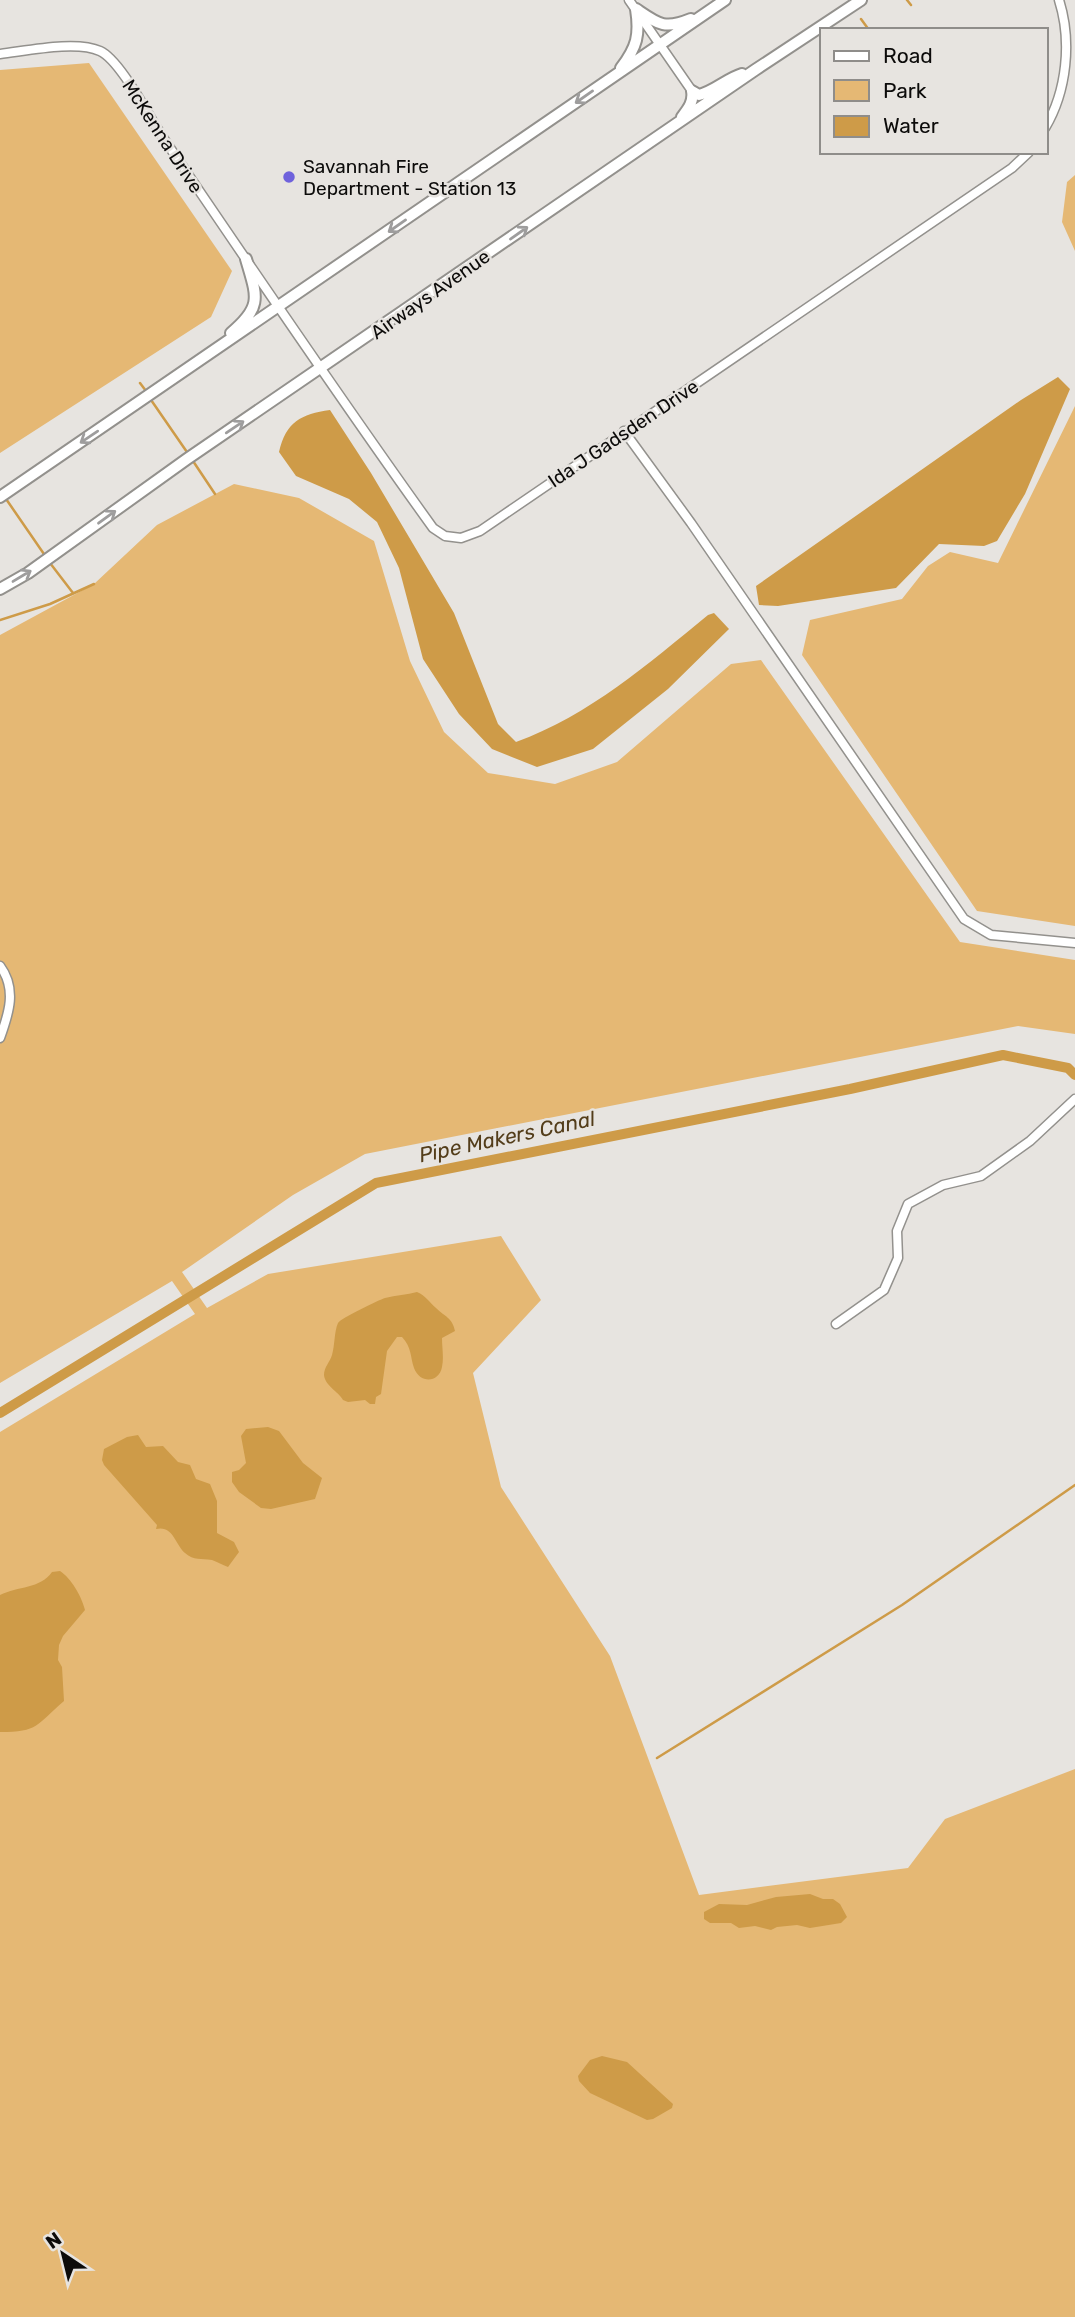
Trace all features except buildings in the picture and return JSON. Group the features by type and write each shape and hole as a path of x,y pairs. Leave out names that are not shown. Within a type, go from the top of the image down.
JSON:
{"main road":[{"path":"4,495 725,0"},
{"name":"Airways Avenue","path":"0,589 48,559 190,457 861,0"},
{"path":"633,5 658,24 674,26 706,13"},
{"path":"615,75 631,55 639,31 633,5"},
{"path":"692,91 699,95 709,92 732,77 755,70"},
{"path":"675,125 690,105 692,91"},
{"path":"194,366 249,317 256,295 246,260"}],"street":[{"path":"1047,125 1064,77 1067,47 1064,14 1059,0"},
{"path":"633,5 692,91"},
{"name":"McKenna Drive","path":"0,54 81,46 101,51 116,64 278,307"},
{"name":"Ida J Gadsden Drive","path":"278,307 433,528 445,536 462,538 476,534 1012,168 1027,154"},
{"path":"624,431 691,523 964,919 991,935 1075,943"},
{"path":"0,966 6,974 11,992 9,1013 0,1038"},
{"path":"836,1324 884,1290 898,1258 897,1231 908,1204 943,1185 981,1176 1030,1141 1074,1100"}],"green space":[{"path":"89,63 232,271 211,317 0,453 0,70"},
{"path":"1075,175 1075,251 1062,222 1067,182"},
{"path":"1075,406 1075,926 977,911 802,655 810,620 902,599 928,566 950,552 998,563"},
{"path":"234,484 299,498 374,541 410,661 444,732 488,773 555,784 617,762 731,664 761,660 960,942 1075,960 1075,1034 1018,1026 365,1154 293,1195 182,1272 207,1308 268,1274 501,1236 541,1300 473,1373 501,1487 610,1656 699,1895 908,1868 945,1819 1075,1769 1075,2317 0,2317 0,1432 195,1314 172,1281 0,1383 0,635 94,584 157,525"}],"water":[{"path":"1058,377 1070,389 1025,494 997,541 984,546 939,544 896,588 778,606 759,605 756,586 1021,400"},
{"path":"330,410 371,473 454,613 498,724 516,742 569,718 593,703 640,670 708,615 714,613 729,629 668,689 593,749 537,767 492,749 459,714 423,659 399,568 377,522 349,499 296,476 279,452 286,433 296,421"},
{"path":"417,1292 454,1326 455,1331 442,1338 443,1360 440,1372 429,1380 420,1377 414,1368 408,1345 402,1337 397,1337 387,1351 381,1394 376,1397 375,1404 365,1400 343,1400 324,1375 332,1355 338,1323 385,1298"},
{"path":"268,1427 279,1431 303,1463 322,1478 315,1499 271,1509 261,1508 239,1492 232,1482 232,1472 239,1470 246,1463 241,1436 246,1429"},
{"path":"138,1435 146,1447 163,1446 178,1462 190,1465 196,1479 210,1484 217,1501 217,1533 234,1542 239,1552 228,1567 185,1553 170,1532 156,1529 157,1525 104,1465 104,1449 127,1437"},
{"path":"60,1571 76,1588 85,1610 63,1636 59,1645 58,1660 62,1667 64,1701 30,1729 0,1732 0,1595 41,1582 52,1572"},
{"path":"810,1894 823,1899 833,1899 840,1904 847,1917 841,1923 810,1928 797,1925 777,1927 771,1930 755,1926 739,1928 731,1923 710,1923 704,1919 704,1912 719,1904 747,1905 776,1897"},
{"path":"602,2056 627,2062 673,2104 672,2108 647,2120 590,2093 578,2076 590,2060"}],"waterway":[{"path":"907,0 911,5"},
{"path":"861,19 868,28"},
{"path":"140,383 146,391"},
{"path":"149,397 189,455"},
{"path":"193,461 215,494"},
{"path":"4,496 46,557"},
{"path":"50,563 73,593"},
{"path":"0,620 50,604 94,584"},
{"name":"Pipe Makers Canal","path":"0,1413 376,1183 850,1089 1003,1055 1068,1068 1075,1075"},
{"path":"657,1758 902,1605 1075,1485"}],"place":[{"name":"Savannah Fire Department - Station 13","path":"289,177"}]}
